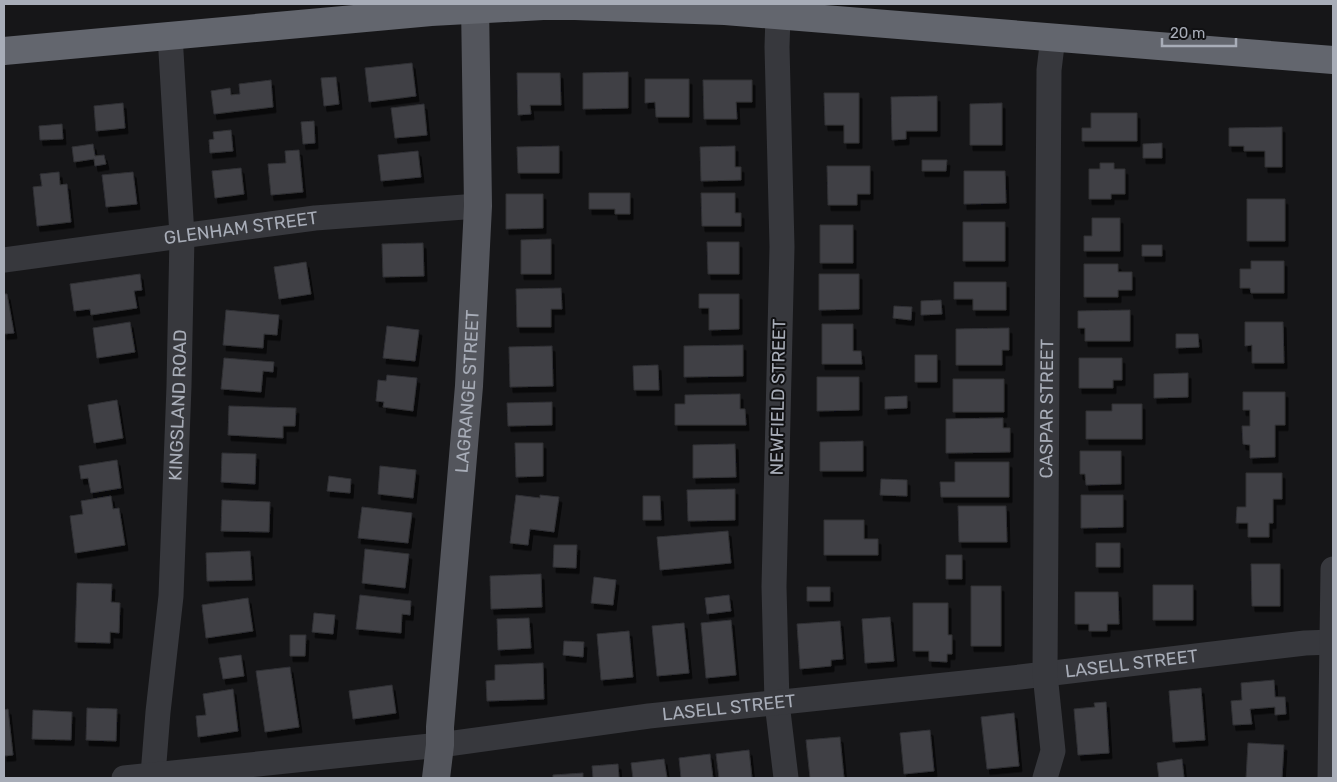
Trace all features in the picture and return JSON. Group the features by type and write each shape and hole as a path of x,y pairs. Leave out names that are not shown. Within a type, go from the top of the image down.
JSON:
{"highway":[{"path":"4,51 475,6 606,6 778,15 1333,60"}],"main road":[{"name":"LAGRANGE STREET","path":"436,778 469,386 478,206 475,6"}],"street":[{"name":"NEWFIELD STREET","path":"778,15 777,47 782,246 774,587 778,703 786,778"},
{"name":"KINGSLAND ROAD","path":"153,775 171,596 179,386 182,236 170,35"},
{"name":"CASPAR STREET","path":"1045,778 1054,751 1045,674 1048,80 1053,37"},
{"name":"GLENHAM STREET","path":"4,260 315,218 478,206"},
{"path":"1330,778 1333,569"},
{"name":"LASELL STREET","path":"124,778 440,745 649,716 1045,674 1305,643 1332,642"}],"building":[{"path":"412,63 416,96 369,102 365,68"},
{"path":"628,72 628,108 583,109 583,73"},
{"path":"517,73 560,73 561,105 530,105 531,114 518,115"},
{"path":"336,77 339,104 324,106 321,78"},
{"path":"645,79 689,79 689,117 656,117 655,102 645,103"},
{"path":"271,80 273,107 214,114 211,91 230,88 231,95 240,94 239,84"},
{"path":"703,80 752,80 752,102 736,102 737,119 704,119"},
{"path":"824,93 859,93 859,143 844,143 844,125 825,125"},
{"path":"937,96 937,131 906,131 906,139 892,140 891,97"},
{"path":"123,103 125,128 96,131 94,106"},
{"path":"1002,103 1002,145 970,145 970,104"},
{"path":"424,104 427,135 395,138 391,108"},
{"path":"1091,113 1137,113 1137,141 1082,141 1082,128 1091,128"},
{"path":"314,121 315,143 303,144 301,122"},
{"path":"62,124 63,139 40,140 39,126"},
{"path":"1282,127 1282,167 1265,167 1265,151 1244,151 1244,146 1229,146 1229,128"},
{"path":"231,130 233,151 210,153 209,140 214,139 213,132"},
{"path":"1162,143 1162,158 1143,158 1143,144"},
{"path":"93,144 95,156 104,155 106,164 95,166 94,159 74,162 72,147"},
{"path":"559,146 559,173 518,173 517,147"},
{"path":"735,146 735,167 741,167 741,180 701,181 700,147"},
{"path":"299,150 303,192 271,195 268,164 286,163 285,151"},
{"path":"418,151 421,177 381,181 378,155"},
{"path":"922,160 947,160 946,171 922,171"},
{"path":"1100,163 1114,163 1114,169 1125,169 1125,194 1111,194 1111,199 1089,199 1089,169 1100,169"},
{"path":"827,166 870,166 870,194 857,194 857,205 828,205"},
{"path":"241,168 244,194 215,198 212,171"},
{"path":"964,171 1005,171 1006,203 964,204"},
{"path":"59,172 60,185 67,184 71,222 37,226 33,187 42,186 40,174"},
{"path":"133,172 137,204 106,207 102,175"},
{"path":"589,193 630,193 630,214 615,214 615,209 589,209"},
{"path":"701,193 735,193 735,213 741,213 741,226 702,226"},
{"path":"506,194 543,194 543,228 506,229"},
{"path":"1247,199 1285,199 1285,241 1247,241"},
{"path":"1092,218 1120,218 1120,251 1084,251 1084,236 1092,236"},
{"path":"963,222 1005,222 1005,261 963,261"},
{"path":"820,225 853,225 853,263 820,263"},
{"path":"551,239 551,274 521,274 521,240"},
{"path":"707,242 739,242 739,274 708,274"},
{"path":"423,243 424,276 383,277 382,244"},
{"path":"1142,245 1162,245 1162,256 1142,256"},
{"path":"1251,261 1284,261 1284,293 1251,293 1250,288 1240,288 1240,269 1251,269"},
{"path":"306,262 311,294 279,299 274,267"},
{"path":"1084,264 1118,264 1118,272 1132,272 1132,290 1118,290 1118,297 1084,297"},
{"path":"140,274 142,290 134,291 137,308 91,315 90,309 74,311 70,284"},
{"path":"819,274 859,274 859,309 819,310"},
{"path":"954,282 1006,282 1006,310 973,310 973,299 954,299"},
{"path":"561,288 562,309 551,309 551,327 517,327 516,289"},
{"path":"4,294 7,294 14,333 4,334"},
{"path":"699,294 739,294 739,329 709,330 709,308 699,308"},
{"path":"941,300 942,314 921,315 921,301"},
{"path":"894,306 912,307 911,320 893,318"},
{"path":"226,310 279,315 277,335 264,334 263,348 223,345"},
{"path":"1130,310 1130,341 1085,341 1085,328 1078,328 1078,311"},
{"path":"130,322 135,352 97,358 93,328"},
{"path":"1245,322 1283,322 1284,363 1252,363 1252,345 1245,346"},
{"path":"822,324 853,324 853,351 861,351 862,364 822,364"},
{"path":"387,326 419,330 415,361 383,358"},
{"path":"1009,328 1009,350 1002,350 1002,365 956,365 956,329"},
{"path":"1176,334 1198,334 1199,347 1176,348"},
{"path":"743,345 743,376 684,377 684,346"},
{"path":"552,346 553,386 510,387 509,347"},
{"path":"915,355 937,355 937,382 915,382"},
{"path":"224,358 274,362 273,372 263,371 261,392 221,389"},
{"path":"1079,358 1122,358 1122,380 1113,380 1113,388 1079,388"},
{"path":"658,365 659,390 634,390 633,366"},
{"path":"1188,373 1188,397 1154,398 1154,374"},
{"path":"387,375 417,378 413,411 383,407 384,402 376,401 378,380 386,381"},
{"path":"817,377 859,377 859,410 817,411"},
{"path":"953,379 1004,379 1004,412 953,412"},
{"path":"1243,392 1285,392 1285,425 1275,425 1275,457 1250,458 1250,445 1243,444 1242,426 1250,426 1250,410 1243,410"},
{"path":"740,394 740,409 745,409 746,425 675,425 675,404 685,404 685,395"},
{"path":"907,396 907,408 885,409 885,397"},
{"path":"117,400 123,438 94,443 88,405"},
{"path":"552,402 552,425 508,426 507,403"},
{"path":"1112,404 1142,404 1142,439 1086,439 1086,411 1112,411"},
{"path":"229,406 296,408 295,426 283,426 283,438 228,435"},
{"path":"1003,418 1003,428 1010,428 1010,452 946,453 946,419"},
{"path":"863,441 863,471 820,471 820,442"},
{"path":"515,443 543,443 543,476 516,477"},
{"path":"735,444 736,477 693,478 693,445"},
{"path":"1080,451 1121,451 1121,484 1086,485 1085,474 1080,474"},
{"path":"222,453 256,454 255,484 221,482"},
{"path":"117,460 121,488 91,493 88,478 81,479 79,466"},
{"path":"955,462 1009,462 1009,497 941,497 940,482 955,482"},
{"path":"380,466 416,470 413,498 378,494"},
{"path":"1246,473 1282,473 1282,499 1273,499 1273,523 1269,523 1269,537 1248,537 1248,523 1236,523 1237,507 1246,507"},
{"path":"329,476 351,479 350,493 327,491"},
{"path":"881,479 907,480 907,496 880,495"},
{"path":"735,489 735,520 688,521 687,490"},
{"path":"516,495 540,498 540,495 559,497 554,532 530,529 528,545 510,543"},
{"path":"1081,495 1123,495 1123,527 1081,528"},
{"path":"111,496 113,509 119,508 125,545 75,553 70,516 83,514 81,501"},
{"path":"643,496 660,496 661,520 643,520"},
{"path":"222,500 270,502 269,532 221,531"},
{"path":"958,506 1006,506 1007,542 959,542"},
{"path":"362,507 412,513 408,543 358,538"},
{"path":"824,520 864,520 864,539 878,539 878,555 824,555"},
{"path":"728,531 731,563 660,570 657,537"},
{"path":"1096,543 1120,543 1120,567 1096,567"},
{"path":"554,545 577,545 576,568 553,567"},
{"path":"365,549 409,554 405,588 362,583"},
{"path":"250,551 252,580 207,581 206,553"},
{"path":"946,555 962,555 962,579 946,579"},
{"path":"1251,564 1280,564 1280,606 1252,606"},
{"path":"541,574 542,607 491,609 490,576"},
{"path":"594,577 616,580 613,605 591,603"},
{"path":"77,583 112,584 111,602 120,603 119,633 110,632 110,643 75,642"},
{"path":"1153,585 1193,585 1193,620 1153,620"},
{"path":"971,586 1001,586 1001,646 971,646"},
{"path":"807,587 830,587 830,601 807,601"},
{"path":"1075,592 1118,592 1119,624 1107,624 1107,631 1089,631 1089,624 1075,624"},
{"path":"360,595 411,601 410,615 402,614 401,633 356,629"},
{"path":"729,595 731,611 707,614 705,598"},
{"path":"248,598 253,631 206,638 202,605"},
{"path":"913,603 948,603 948,635 952,635 952,654 947,654 947,662 929,661 929,651 913,651"},
{"path":"314,613 335,615 333,634 312,632"},
{"path":"890,617 894,661 865,663 862,619"},
{"path":"529,618 531,648 498,650 497,619"},
{"path":"731,620 736,675 706,678 701,623"},
{"path":"840,621 843,659 831,660 831,666 800,669 797,624"},
{"path":"684,623 689,673 657,676 652,626"},
{"path":"629,631 633,677 601,680 597,634"},
{"path":"290,635 306,635 305,656 290,656"},
{"path":"564,641 584,642 583,657 563,655"},
{"path":"241,655 244,676 223,679 219,658"},
{"path":"543,663 544,699 487,701 486,681 495,680 495,665"},
{"path":"290,667 299,727 265,732 256,671"},
{"path":"1274,680 1275,697 1285,697 1286,714 1275,715 1275,707 1250,709 1252,724 1233,725 1231,701 1242,700 1241,683"},
{"path":"392,685 396,713 353,719 349,691"},
{"path":"1201,688 1205,740 1173,742 1169,691"},
{"path":"233,689 238,731 198,737 196,716 206,715 203,694"},
{"path":"1106,702 1109,753 1078,755 1074,709 1095,707 1094,703"},
{"path":"87,708 117,709 116,741 86,740"},
{"path":"8,709 13,755 4,756 4,710"},
{"path":"33,710 72,712 71,740 32,739"},
{"path":"1014,713 1019,766 987,769 981,717"},
{"path":"930,730 934,771 904,774 900,733"},
{"path":"840,737 844,778 810,778 806,740"},
{"path":"1248,743 1284,745 1282,778 1246,778"},
{"path":"749,750 752,778 719,778 716,754"},
{"path":"710,754 713,778 681,778 679,758"},
{"path":"664,759 667,778 633,778 631,763"},
{"path":"1182,759 1184,778 1159,778 1157,763"},
{"path":"618,764 619,778 593,778 592,766"},
{"path":"583,773 583,778 553,778 553,775"}]}
